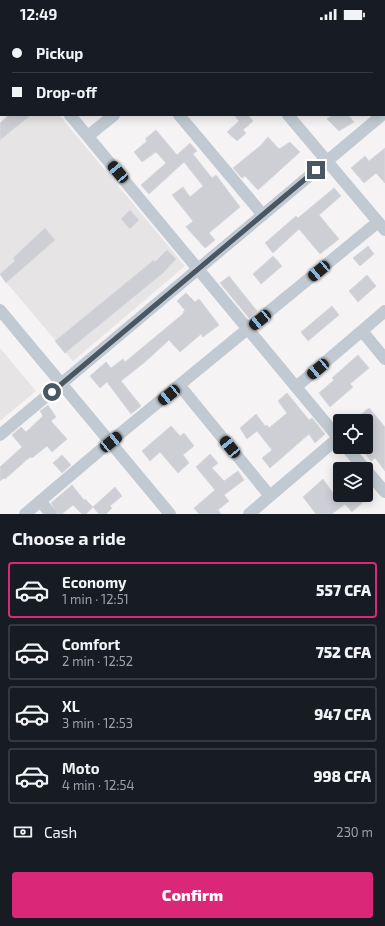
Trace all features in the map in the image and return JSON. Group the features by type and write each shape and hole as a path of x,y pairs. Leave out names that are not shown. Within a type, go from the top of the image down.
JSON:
{"street":[{"path":"71,116 199,268 333,432"},
{"path":"88,136 113,116"},
{"path":"179,116 263,215"},
{"path":"25,514 249,330 382,226 289,116"},
{"path":"0,435 381,116"},
{"path":"0,310 170,514"},
{"path":"296,387 385,312"},
{"path":"362,331 385,359"},
{"path":"180,386 270,496"},
{"path":"249,514 333,444"},
{"path":"352,454 358,462"},
{"path":"373,479 385,492"},
{"path":"40,501 51,514"}],"shaded area":[{"path":"12,116 60,116 185,266 73,361 0,275 0,126"},
{"path":"0,348 36,391 0,421"}],"building":[{"path":"8,116 30,116 0,140 0,123"},
{"path":"235,116 249,116 253,121 243,130 246,133 237,141 227,132 239,121"},
{"path":"331,116 349,116 354,122 339,131 327,119"},
{"path":"156,130 177,155 190,143 197,151 193,154 212,178 216,175 240,207 209,233 215,240 205,248 186,227 193,221 172,195 183,187 190,197 203,186 184,162 149,194 141,185 166,163 156,152 142,162 134,152 147,141 145,139"},
{"path":"268,137 279,149 290,142 300,152 258,190 245,176 242,178 233,168 260,146"},
{"path":"385,148 385,183 376,173 364,183 351,168 365,156 369,161"},
{"path":"334,188 341,196 319,215 339,239 320,254 299,229 273,253 265,243 296,216 298,218"},
{"path":"130,210 139,220 130,229 121,219"},
{"path":"45,228 55,240 6,283 0,274 15,261 13,258"},
{"path":"368,246 374,254 360,266 353,258"},
{"path":"167,250 176,259 163,273 65,353 55,341 154,260 155,262"},
{"path":"273,256 282,266 261,284 253,274"},
{"path":"367,275 376,286 358,302 349,291"},
{"path":"229,276 257,311 249,318 220,283"},
{"path":"186,293 195,302 199,299 219,325 203,337 201,334 180,352 169,340 121,381 141,406 131,414 107,382 100,388 90,376 106,362 111,368 123,359 125,362 184,313 183,312 185,310 177,301"},
{"path":"332,306 339,315 308,341 301,332"},
{"path":"358,355 369,368 350,384 353,387 330,407 319,393 334,380 332,378"},
{"path":"287,393 309,420 312,418 325,434 315,443 309,434 270,468 262,458 272,450 257,431 247,439 240,428 256,414 265,426 267,425 269,428 287,413 278,401"},
{"path":"48,405 56,417 51,421 67,439 52,452 47,446 32,458 30,457 5,479 4,478 0,481 0,467 22,447 12,435 21,427 26,432 43,416 40,411"},
{"path":"369,408 385,427 385,471 375,458 371,461 366,454 373,454 373,414 362,414"},
{"path":"171,426 180,436 184,433 194,446 183,455 189,463 178,473 160,452 150,461 142,451"},
{"path":"210,454 218,463 212,468 224,481 238,471 244,480 224,495 229,501 218,510 221,514 199,514 194,508 215,490 196,467"},
{"path":"62,455 71,465 62,473 53,463"},
{"path":"323,479 333,493 333,502 363,502 352,512 345,504 332,514 316,514 303,497"},
{"path":"72,485 84,500 85,499 93,507 86,514 82,514 73,505 62,514 58,514 51,503"},
{"path":"115,487 122,496 110,506 112,508 106,514 99,514 93,507"}],"route":[{"path":"52,392 316,170"}]}
